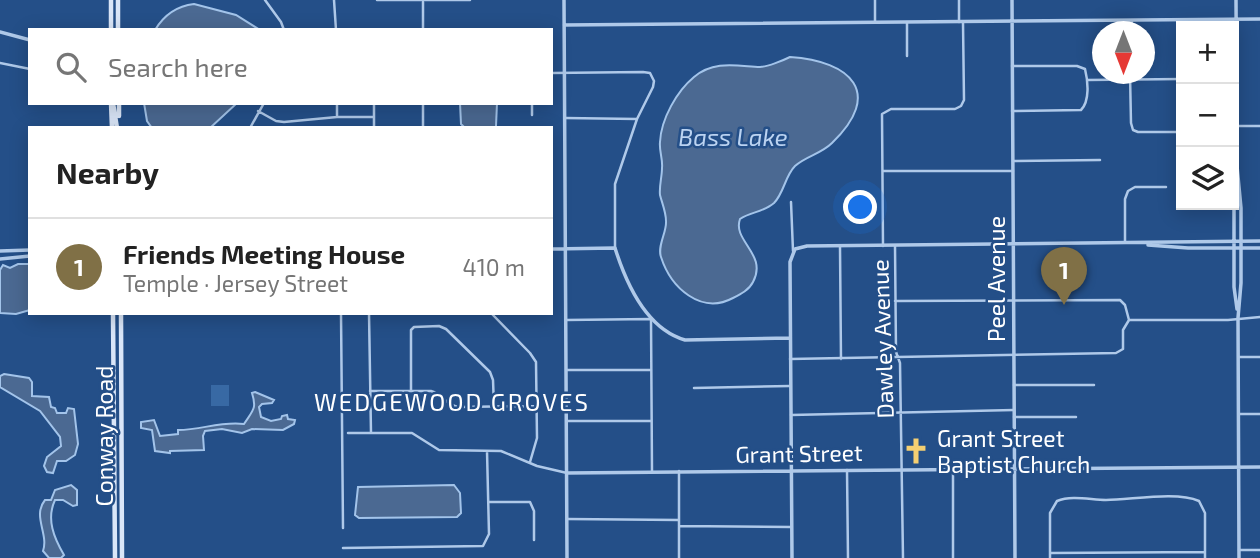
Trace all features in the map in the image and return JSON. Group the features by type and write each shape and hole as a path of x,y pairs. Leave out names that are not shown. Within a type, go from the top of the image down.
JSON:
{"main road":[{"path":"111,0 111,28"},
{"path":"118,0 118,28"},
{"path":"112,105 116,126"},
{"path":"116,126 119,105"},
{"name":"Conway Road","path":"113,315 115,558"},
{"name":"Conway Road","path":"121,315 122,558"},
{"path":"114,460 117,476 122,483"}],"street":[{"path":"265,0 283,28"},
{"path":"334,0 336,28"},
{"path":"377,0 470,0"},
{"path":"423,0 423,28"},
{"path":"564,0 567,558"},
{"path":"875,0 875,22"},
{"path":"958,0 961,22"},
{"name":"Peel Avenue","path":"1012,0 1015,558"},
{"path":"1236,0 1236,19"},
{"path":"564,25 1260,19"},
{"name":"Dawley Avenue","path":"883,246 883,111 955,109 961,106 964,100 961,22"},
{"path":"907,23 907,56"},
{"path":"0,32 28,39"},
{"path":"0,64 28,69"},
{"path":"1012,66 1077,66 1085,69 1087,80 1087,101 1081,110 1012,111"},
{"path":"553,72 643,72 653,76 653,87 638,119 615,184 615,248 626,277 651,319 672,336 685,340 790,338"},
{"path":"1155,80 1176,79"},
{"path":"1087,80 1092,80"},
{"path":"1130,84 1133,130 1176,132"},
{"path":"251,126 262,105"},
{"path":"337,105 337,117"},
{"path":"374,105 374,126"},
{"path":"423,105 423,126"},
{"path":"533,105 533,115"},
{"path":"258,111 276,121 284,122 374,117"},
{"path":"565,118 638,119"},
{"path":"1239,129 1260,126"},
{"path":"1013,161 1100,160"},
{"path":"882,171 1013,171"},
{"path":"1125,244 1125,199 1128,191 1135,187 1166,187"},
{"path":"791,202 792,558"},
{"path":"1238,558 1238,318 1241,287 1239,204"},
{"path":"1234,210 1234,287 1238,318"},
{"path":"793,251 802,246 1260,241"},
{"path":"1139,244 1172,248 1260,248"},
{"path":"840,246 841,359"},
{"name":"Dawley Avenue","path":"895,246 903,558"},
{"path":"553,249 615,248"},
{"path":"0,251 28,250"},
{"path":"0,259 28,256"},
{"path":"790,359 1116,353 1122,351 1123,330 1129,320 1124,302 1120,300 895,301"},
{"path":"341,315 343,528"},
{"path":"369,315 370,433"},
{"path":"493,315 536,362 537,438 530,462"},
{"path":"1129,320 1260,317"},
{"path":"566,320 651,319"},
{"path":"651,319 652,472"},
{"path":"411,390 411,330 414,327 439,326 446,329 490,372 494,407"},
{"path":"1238,357 1260,357"},
{"path":"566,370 651,370"},
{"path":"114,377 121,380"},
{"path":"1014,385 1094,385"},
{"path":"694,388 790,386"},
{"path":"370,391 437,392 452,406 537,406"},
{"path":"791,415 1014,410"},
{"path":"1238,414 1260,414"},
{"path":"1014,417 1076,417"},
{"path":"566,421 651,421"},
{"name":"Grant Street","path":"348,433 412,433 432,448 445,451 501,451 552,471 567,473 1260,467"},
{"path":"343,548 479,547 486,544 489,534 487,451"},
{"path":"953,469 953,558"},
{"path":"847,470 848,558"},
{"path":"679,471 679,558"},
{"path":"1205,552 1149,551 1050,556 1050,513 1057,501 1067,498 1190,498 1199,501 1205,513 1205,552 1205,558"},
{"path":"489,502 530,502 534,511 534,540"},
{"path":"567,519 679,520"},
{"path":"679,526 791,527"},
{"path":"1238,550 1260,550"}],"shaded area":[{"path":"211,385 229,385 229,406 211,406"}],"water":[{"path":"194,4 236,15 257,28 156,28 162,20 182,7"},
{"name":"Bass Lake","path":"790,57 830,65 844,73 853,83 858,95 856,109 848,125 832,143 795,166 774,203 740,219 741,234 756,263 756,272 749,287 739,295 721,302 699,301 689,296 672,279 660,253 666,221 660,195 660,145 667,115 682,90 694,77 710,68 726,65 763,67"},
{"path":"144,105 235,105 212,126 151,126"},
{"path":"460,105 497,105 496,126 461,124"},
{"path":"18,264 28,264 28,311 16,314 0,313 0,270 3,265 10,268"},
{"path":"4,374 29,378 32,382 32,396 49,397 51,407 55,408 57,413 66,413 68,408 74,409 78,444 75,455 66,461 57,461 53,473 47,472 44,466 47,457 61,446 60,437 40,411 0,387 0,376"},
{"path":"252,393 274,400 259,407 261,417 271,421 287,415 288,419 295,420 294,424 283,430 252,429 242,433 222,429 205,431 204,450 170,453 155,451 152,430 141,428 141,422 154,420 160,436 178,434 178,430 244,424 253,409"},
{"path":"71,485 77,490 77,505 55,500 51,514 54,535 64,555 61,558 49,558 43,551 41,506 45,500 51,500 55,490"},
{"path":"454,485 460,493 461,513 457,517 359,518 355,515 358,487"}],"place":[{"name":"Friends Meeting House","path":"1064,305"},
{"name":"Grant Street Baptist Church","path":"916,451"}],"district":[{"name":"WEDGEWOOD GROVES","path":"452,401"}]}
